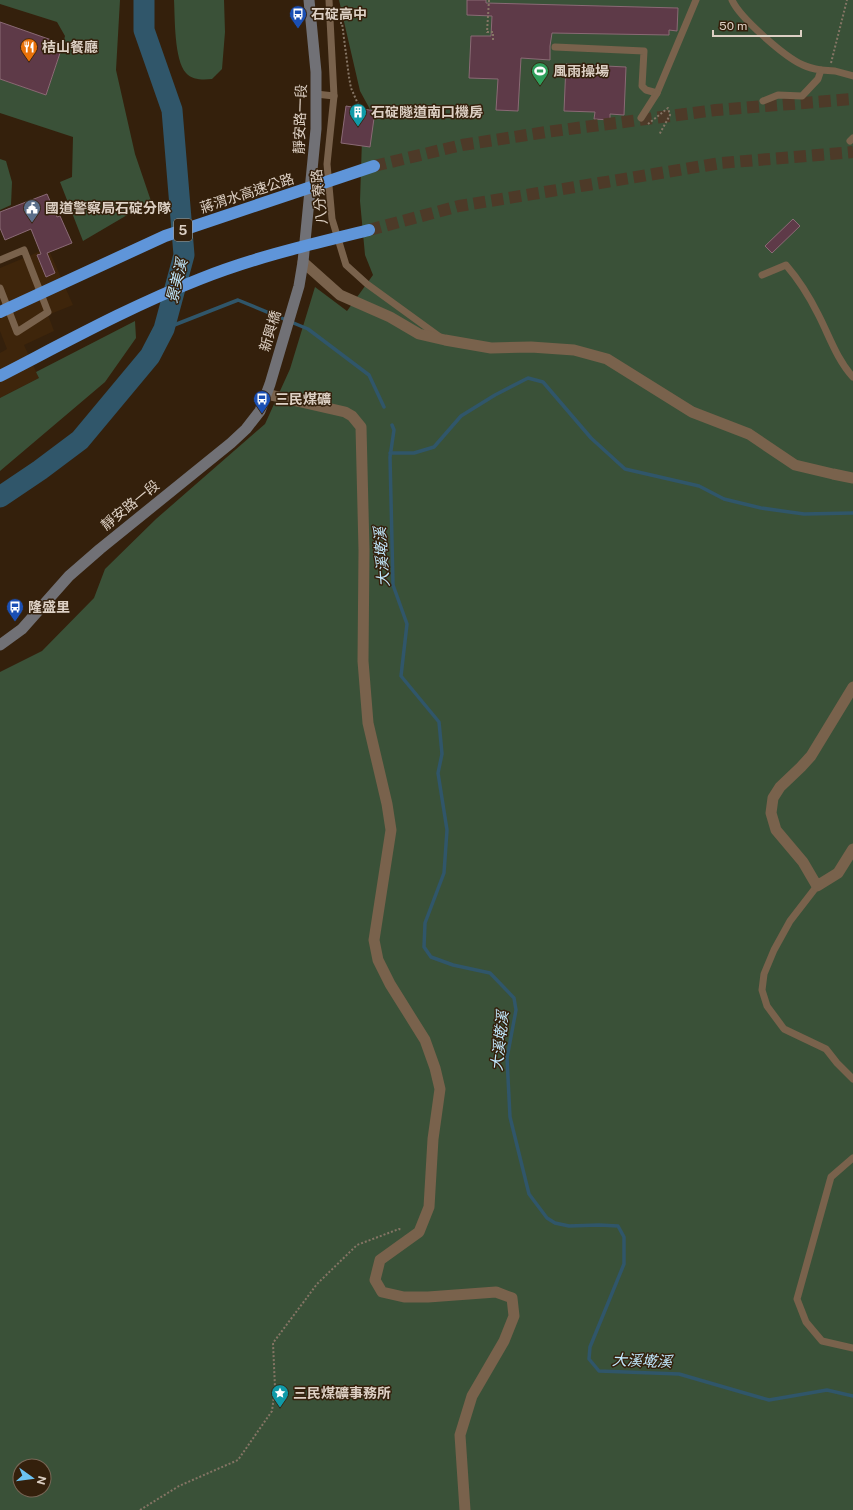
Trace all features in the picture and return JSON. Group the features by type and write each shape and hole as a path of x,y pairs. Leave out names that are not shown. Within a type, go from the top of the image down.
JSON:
{"highway":[{"name":"蔣渭水高速公路","path":"0,312 165,236 374,166"},
{"path":"0,376 149,301 201,278 272,254 369,230"}],"main road":[{"name":"靜安路一段","path":"300,286 316,129 316,72 309,0"},
{"name":"新興橋","path":"268,389 300,286"},
{"name":"靜安路一段","path":"0,645 22,629 69,576 246,429 260,411 268,389"}],"street":[{"path":"303,262 340,295 390,317 419,334 491,348 531,347 574,350 608,359 692,412 749,434 795,465 853,478"},
{"path":"268,389 345,412 352,416 361,427 364,550 363,661 368,723 387,804 391,830 374,940 378,960 390,984 426,1040 440,1089 433,1139 429,1207 419,1232 380,1260 375,1280 382,1292 404,1297 428,1297 496,1292 512,1298 514,1316 504,1341 472,1396 460,1435 465,1510"},
{"path":"853,687 811,756 780,787 773,798 771,813 776,830 803,862 817,886 838,873 853,850"}],"lane":[{"name":"八分寮路","path":"328,0 334,96 327,164 332,219 346,265 367,284 445,340"},
{"path":"641,118 657,93 696,0"},
{"path":"732,0 735,6 752,25 775,47 803,65 853,76"},
{"path":"555,47 644,51 642,86 646,90 657,93"},
{"path":"763,101 778,95 802,96 818,79 821,70"},
{"path":"316,94 334,96"},
{"path":"0,260 24,250 48,312 17,332 0,288"},
{"path":"762,275 786,265 801,284 818,313 844,367 853,377"},
{"path":"843,703 853,698"},
{"path":"817,886 790,921 774,950 764,974 762,990 767,1006 784,1029 826,1049 837,1063 853,1078"},
{"path":"853,1158 831,1177 797,1299 806,1322 822,1341 853,1348"}],"path":[{"path":"489,0 487,32 493,32 493,41"},
{"path":"829,71 847,0"},
{"path":"330,24 342,23 351,88 358,104"},
{"path":"641,118 648,125 668,108 670,114 659,135"},
{"path":"140,1510 179,1486 238,1460 272,1411 275,1388 273,1343 317,1284 357,1245 399,1230 419,1232"}],"shaded area":[{"path":"48,248 73,305 48,315 54,331 24,345 39,378 0,398 0,353 7,349 0,331 0,268"}],"green space":[{"path":"0,0 120,0 116,70 135,154 151,201 83,241 60,182 72,177 73,137 0,113 0,79 46,95 65,36 57,22 0,4"},
{"path":"174,0 224,0 225,32 222,69 212,79 191,77 182,67 177,49"},
{"path":"339,0 853,0 853,1510 0,1510 0,672 42,651 94,598 105,569 156,519 265,424 290,369 315,287 347,311 373,275 365,255 360,201 362,139 372,113 360,91"},
{"path":"0,159 6,161 12,182 11,205 0,210"},
{"path":"135,321 136,338 105,382 0,471 0,398 39,378 36,372"}],"building":[{"path":"467,0 486,0 486,3 678,8 677,31 669,30 669,35 552,33 550,60 521,58 518,111 496,110 498,79 469,78 471,36 491,36 492,16 467,15"},
{"name":"桔山餐廳","path":"0,22 63,44 46,95 0,79"},
{"path":"566,64 626,67 624,115 610,114 610,120 594,119 595,112 564,111"},
{"name":"石碇隧道南口機房","path":"346,106 375,111 370,147 341,143"},
{"name":"國道警察局石碇分隊","path":"47,194 57,217 60,216 72,243 47,253 55,273 46,277 37,255 41,254 31,229 5,240 0,228 0,212"},
{"path":"793,219 800,226 772,253 765,246"}],"waterway":[{"name":"景美溪","path":"0,497 40,470 80,440 150,356 164,329 184,255 172,110 144,30 144,0"},
{"name":"大溪墘溪","path":"164,329 238,300 308,329 369,375 384,407"},
{"path":"390,453 414,453 434,447 461,416 495,395 528,378 543,382 591,438 625,469 699,486 724,499 761,508 804,514 853,513"},
{"name":"大溪墘溪","path":"392,425 394,430 390,457 393,585 407,624 401,676 439,722 442,754 438,773 447,830 444,873 425,923 424,947 431,957 453,965 490,973 514,998 516,1010 507,1058 510,1117 529,1194 547,1218 555,1223 569,1226 618,1226 624,1237 624,1264 590,1347 589,1359 599,1371 679,1374 769,1400 827,1390 853,1396"}],"tunnel":[{"path":"374,166 462,145 546,132 716,110 853,99"},
{"path":"369,230 459,206 721,163 853,152"}],"place":[{"name":"石碇高中","path":"298,29"},
{"name":"桔山餐廳","path":"29,62"},
{"name":"風雨操場","path":"540,86"},
{"name":"石碇隧道南口機房","path":"358,127"},
{"name":"國道警察局石碇分隊","path":"32,223"},
{"name":"三民煤礦","path":"262,414"},
{"name":"隆盛里","path":"15,622"},
{"name":"三民煤礦事務所","path":"280,1408"}]}
